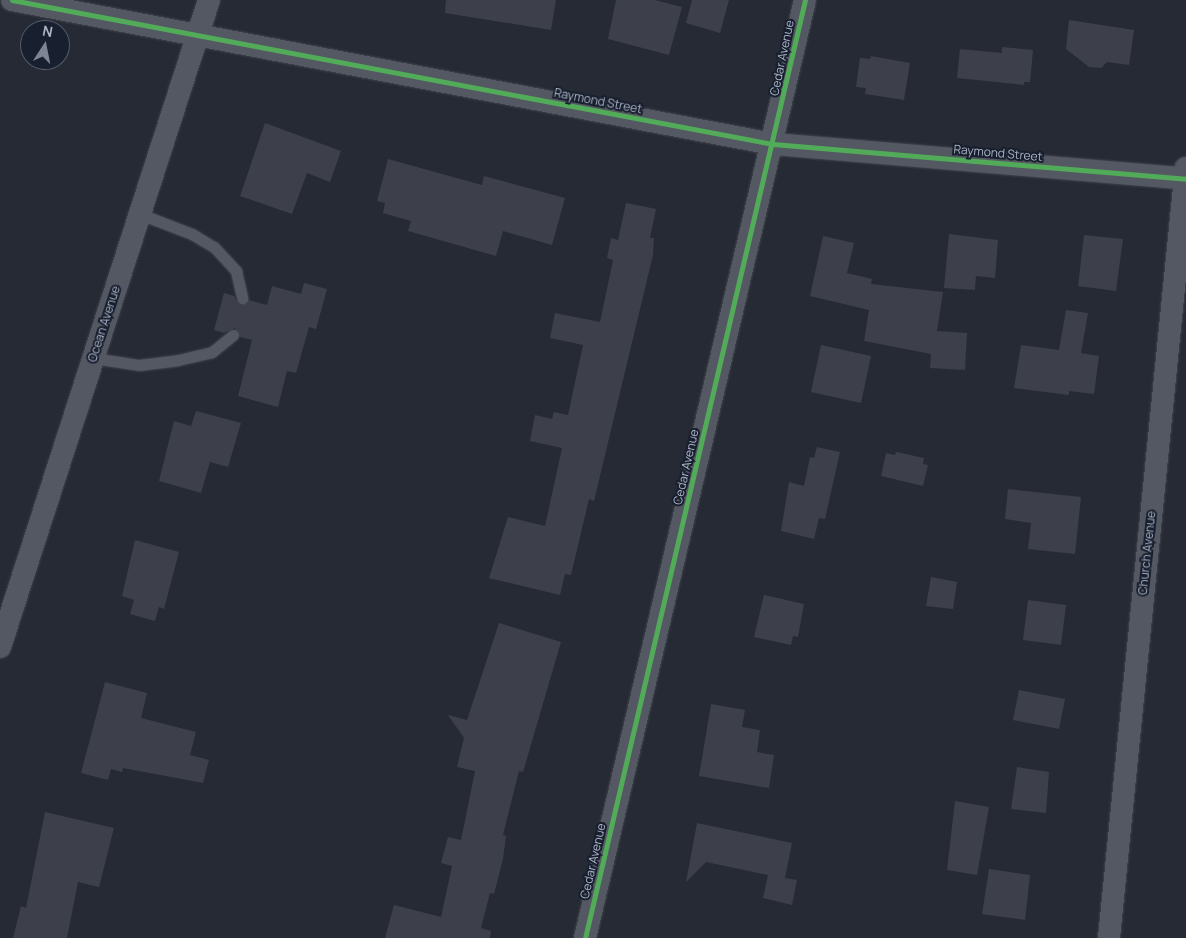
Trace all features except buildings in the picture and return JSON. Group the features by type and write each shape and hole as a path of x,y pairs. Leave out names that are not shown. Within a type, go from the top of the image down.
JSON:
{"street":[{"name":"Raymond Street","path":"12,0 197,37 773,144 1186,175"},
{"name":"Ocean Avenue","path":"0,647 209,0"},
{"name":"Cedar Avenue","path":"584,938 773,144 805,0"},
{"name":"Church Avenue","path":"1108,938 1186,175"}],"lane":[{"path":"140,214 192,234 214,247 236,271 242,298"},
{"path":"93,358 139,365 178,360 212,352 233,335"}],"cycle path":[{"path":"12,0 773,144 1186,179"},
{"path":"585,938 805,0"}]}
